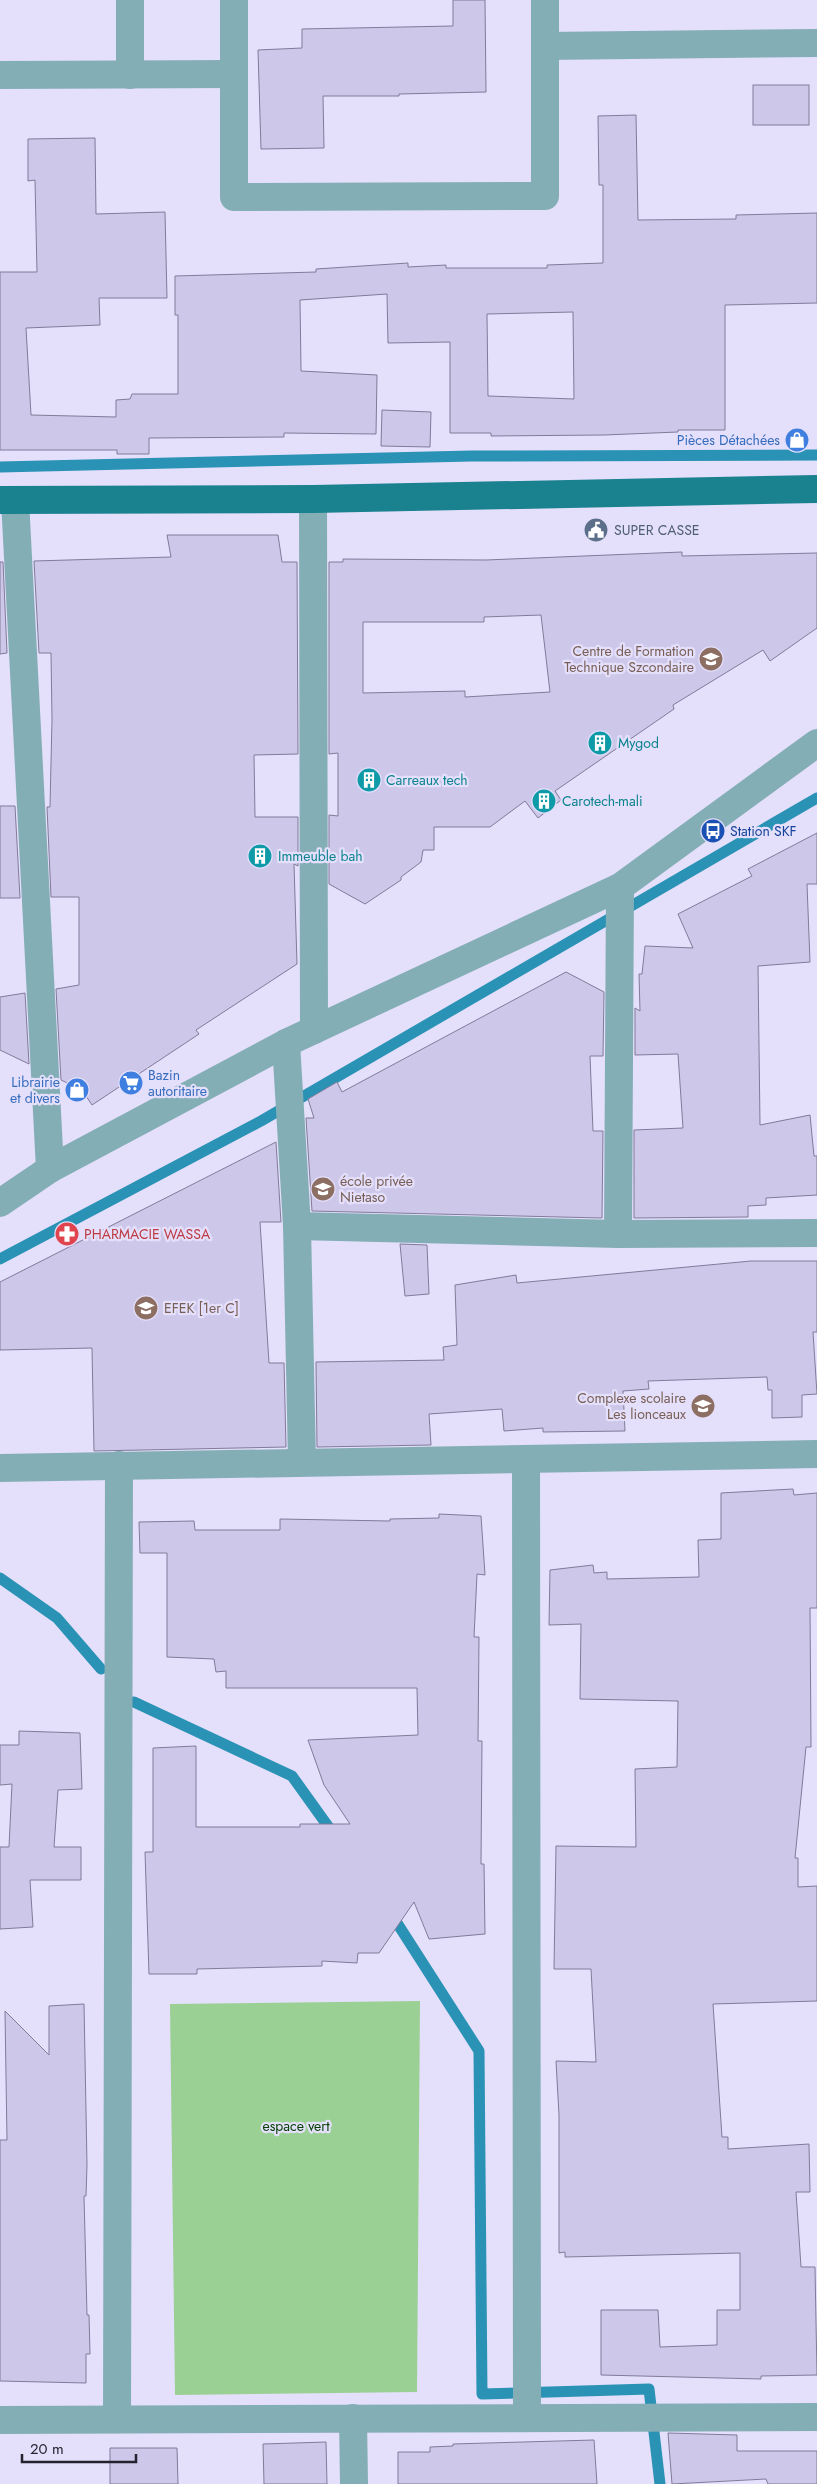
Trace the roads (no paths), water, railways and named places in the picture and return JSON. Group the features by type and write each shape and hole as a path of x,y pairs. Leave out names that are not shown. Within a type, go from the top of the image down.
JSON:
{"main road":[{"path":"7,500 313,499 817,489"}],"street":[{"path":"130,0 130,75"},
{"path":"234,0 234,197 545,196 545,0"},
{"path":"545,46 817,44"},
{"path":"0,75 234,74"},
{"path":"313,499 314,1030"},
{"path":"7,500 50,1169"},
{"path":"0,1203 50,1169 286,1043 620,887 817,743"},
{"path":"618,1234 620,887"},
{"path":"286,1043 297,1226 302,1462"},
{"path":"297,1226 618,1234 817,1233"},
{"path":"0,1468 817,1454"},
{"path":"526,1459 527,2418"},
{"path":"117,2419 119,1465"},
{"path":"0,2420 817,2417"},
{"path":"353,2418 354,2484"}],"waterway":[{"path":"0,467 472,456 817,455"},
{"path":"0,1259 261,1121 817,798"},
{"path":"0,1578 57,1618 101,1669"},
{"path":"134,1702 292,1776 335,1836"},
{"path":"390,1912 479,2051 482,2394 649,2389 660,2484"}],"place":[{"name":"Pièces Détachées","path":"797,440"},
{"name":"SUPER CASSE","path":"596,530"},
{"name":"Centre de Formation Technique Szcondaire","path":"711,659"},
{"name":"Mygod","path":"600,743"},
{"name":"Carreaux tech","path":"369,780"},
{"name":"Carotech-mali","path":"544,801"},
{"name":"Station SKF","path":"713,831"},
{"name":"Immeuble bah","path":"260,856"},
{"name":"Bazin autoritaire","path":"131,1083"},
{"name":"Librairie et divers","path":"77,1090"},
{"name":"école privée Nietaso","path":"323,1189"},
{"name":"PHARMACIE WASSA","path":"67,1234"},
{"name":"EFEK [1er C]","path":"146,1308"},
{"name":"Complexe scolaire Les lionceaux","path":"703,1406"}],"park label":[{"name":"espace vert","path":"296,2126"}]}
